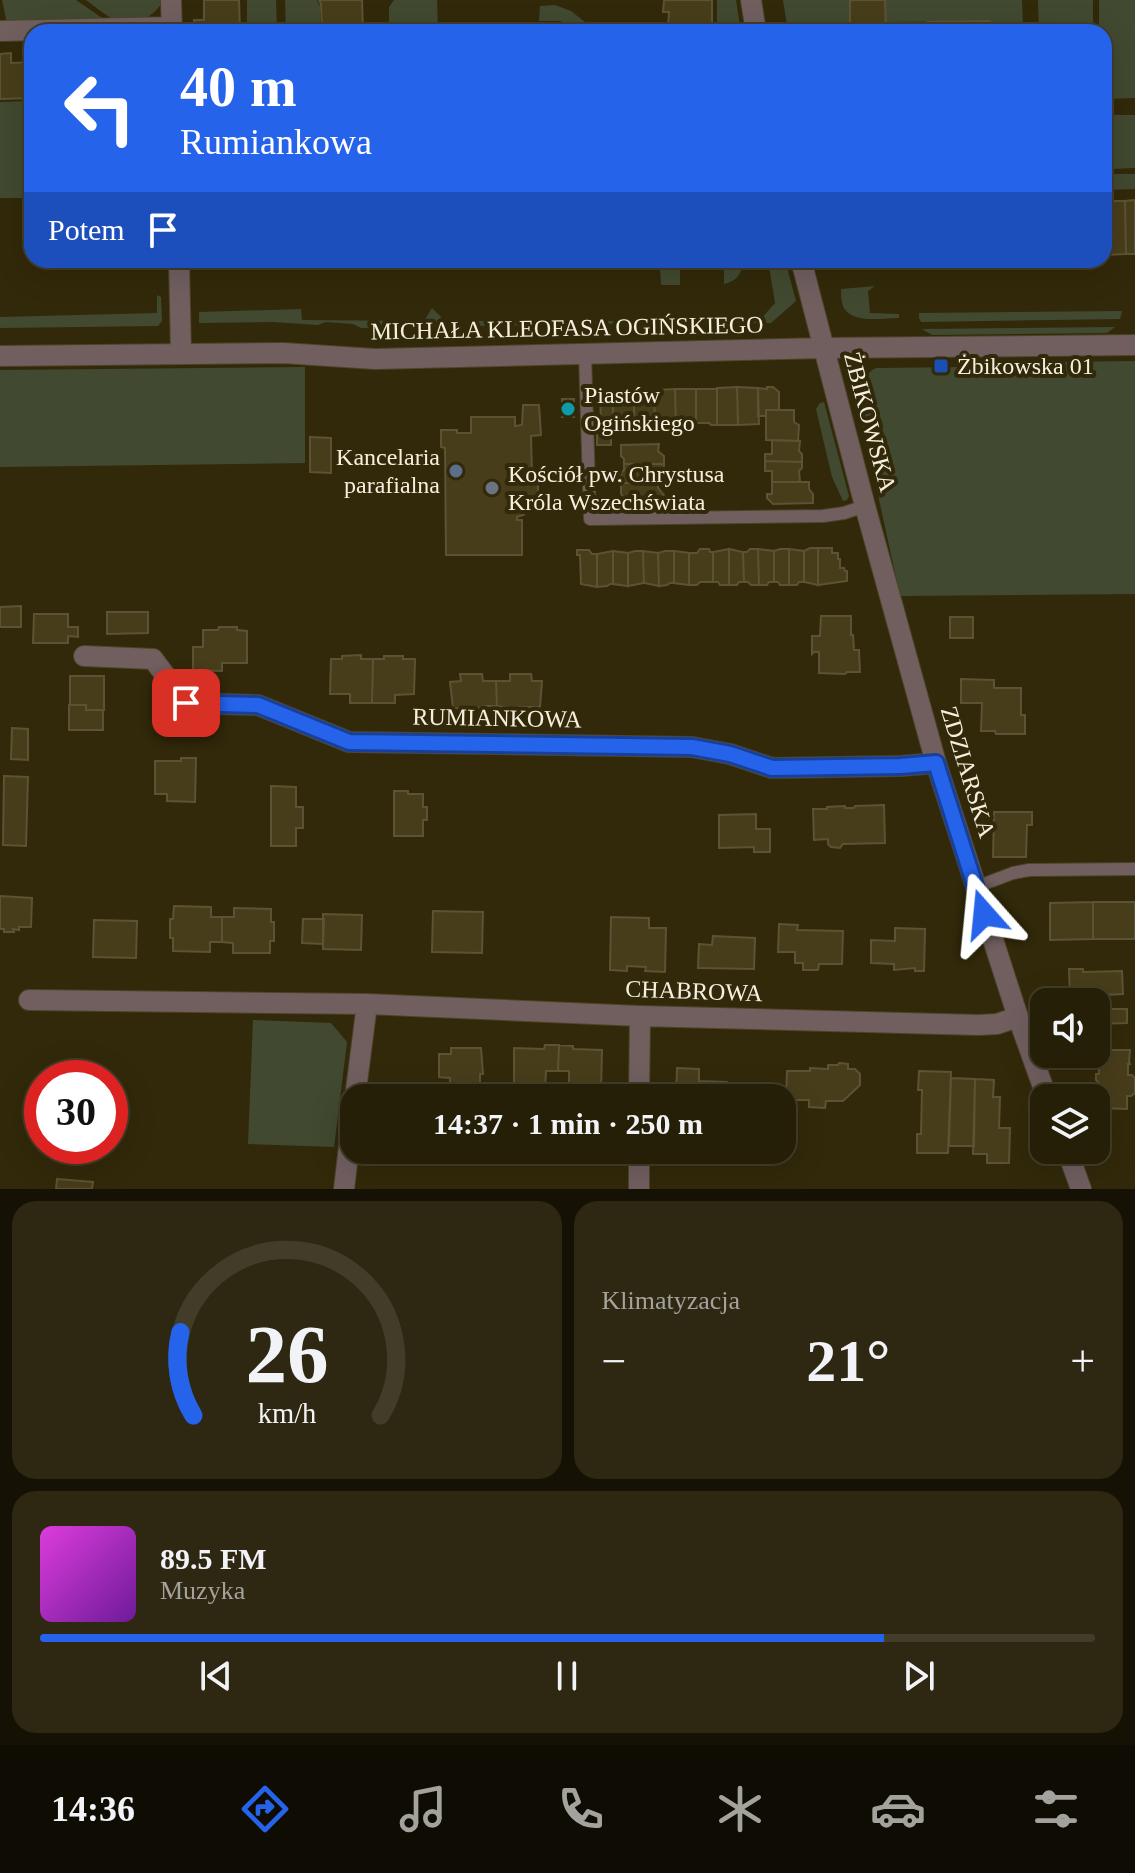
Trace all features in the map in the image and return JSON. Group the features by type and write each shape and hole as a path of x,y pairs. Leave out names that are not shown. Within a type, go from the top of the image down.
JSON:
{"street":[{"path":"171,0 172,24"},
{"path":"751,0 755,24"},
{"path":"0,31 24,31"},
{"path":"179,268 181,354"},
{"name":"ŻBIKOWSKA","path":"803,268 890,596"},
{"name":"MICHAŁA KLEOFASA OGIŃSKIEGO","path":"0,356 283,353 375,359 824,348 1135,345"},
{"name":"ZDZIARSKA","path":"890,596 936,763 1042,1084"},
{"name":"RUMIANKOWA","path":"84,656 153,659 186,703 258,705 349,742 692,747 730,754 772,768 936,763"},
{"name":"CHABROWA","path":"29,1000 367,1004 640,1016 992,1025 1018,1017"},
{"path":"357,1084 367,1004"},
{"path":"639,1084 640,1016"},
{"path":"344,1189 347,1164"},
{"path":"639,1164 639,1189"},
{"path":"1072,1164 1081,1189"}],"lane":[{"path":"585,354 590,519 823,516 865,506"},
{"path":"976,887 1029,870 1135,869"}],"green space":[{"path":"2,0 76,0 108,22 7,24"},
{"path":"86,0 164,0 146,18 127,22 112,18"},
{"path":"247,0 276,0 277,24 247,24"},
{"path":"285,0 317,0 320,24 286,24"},
{"path":"394,0 437,0 438,24 389,24 389,7"},
{"path":"717,0 736,0 740,24 717,24"},
{"path":"783,0 849,0 850,24 787,24"},
{"path":"886,0 1022,0 1023,24 990,24 990,21 886,22"},
{"path":"1038,0 1093,0 1093,24 1039,24"},
{"path":"1099,0 1135,0 1135,98 1112,99 1112,24 1099,24"},
{"path":"555,5 571,11 585,24 539,21 540,6"},
{"path":"24,101 24,198 0,198 0,102"},
{"path":"1112,115 1135,115 1135,168 1112,169"},
{"path":"1112,174 1135,174 1135,189 1112,190"},
{"path":"474,268 598,268 474,270"},
{"path":"660,268 680,268 680,285 661,285"},
{"path":"724,268 741,268 736,279 724,284"},
{"path":"769,268 787,268 796,301 771,323 474,326 474,321 759,321 775,303"},
{"path":"875,286 868,291 870,313 899,314 899,318 861,318 844,308 841,289"},
{"path":"157,295 161,297 162,321 158,326 0,328 0,317 157,313"},
{"path":"432,308 441,317 442,327 361,328 353,324 326,322 318,325 199,323 199,312 301,309 302,320 424,321"},
{"path":"1122,311 1120,319 921,322 919,318 919,313"},
{"path":"1115,327 1107,333 932,335 922,329"},
{"path":"1135,361 1135,594 900,596 855,389 872,370 968,367 968,363"},
{"path":"305,367 305,463 0,467 0,370"},
{"path":"824,402 849,496 843,501 832,477 816,409"},
{"path":"253,1020 331,1023 347,1042 334,1147 248,1144"}],"building":[{"path":"204,0 239,0 240,24 194,24 194,20 204,20"},
{"path":"319,0 362,0 363,24 322,24"},
{"path":"664,0 712,0 712,24 668,24 669,12 663,12"},
{"path":"850,0 885,0 886,24 850,24"},
{"path":"990,21 990,24 928,24"},
{"path":"11,53 11,63 24,62 24,98 0,99 0,54"},
{"path":"1135,200 1135,254 1126,254 1125,201"},
{"path":"1112,201 1125,201 1126,254 1112,255"},
{"path":"737,387 738,425 717,425 717,388"},
{"path":"737,387 758,388 759,424 738,425"},
{"path":"767,387 779,392 779,410 766,410 766,416 758,416 758,388"},
{"path":"675,389 676,426 655,424 654,390"},
{"path":"675,389 696,389 696,423 676,426"},
{"path":"696,389 717,389 717,425 696,423"},
{"path":"634,390 634,428 613,425 613,391"},
{"path":"634,390 654,390 655,424 634,428"},
{"path":"600,391 613,391 611,445 597,445 597,429 601,429"},
{"name":"Piastów Ogińskiego","path":"562,399 574,399 574,417 562,417"},
{"name":"Kościół pw. Chrystusa Króla Wszechświata","path":"523,405 539,405 541,435 531,436 532,476 538,476 538,499 533,499 530,509 517,517 517,520 522,520 522,555 446,555 445,448 441,447 441,430 471,433 471,417 515,417 515,426 522,425"},
{"path":"766,410 794,410 794,422 799,425 798,441 766,440"},
{"path":"310,437 331,438 331,473 310,472"},
{"path":"772,440 800,441 802,462 765,461 765,454 772,454"},
{"path":"659,444 658,451 664,456 664,464 624,464 621,445"},
{"path":"765,461 802,462 800,482 772,482 772,471 765,471"},
{"path":"624,464 664,464 664,473 658,483 621,483"},
{"path":"772,482 809,482 813,503 773,504 767,498 767,494 772,494"},
{"path":"621,483 658,483 664,503 625,503"},
{"path":"818,548 818,585 804,582 804,551"},
{"path":"818,548 832,548 832,553 838,553 840,568 847,571 847,581 818,585"},
{"path":"700,549 713,552 713,582 689,585 689,553 697,553"},
{"path":"729,549 743,552 744,582 737,585 729,585"},
{"path":"729,549 729,585 720,585 713,582 713,552"},
{"path":"758,549 759,585 744,582 743,552"},
{"path":"758,549 774,551 774,582 767,585 759,585"},
{"path":"789,549 789,585 774,582 774,551"},
{"path":"789,549 804,551 804,582 797,585 789,585"},
{"path":"577,550 597,554 597,587 581,584"},
{"path":"613,551 628,553 628,586 613,584"},
{"path":"613,551 613,584 597,587 597,554"},
{"path":"643,551 644,583 628,586 628,553"},
{"path":"643,551 658,553 659,586 644,583"},
{"path":"674,551 674,583 659,586 658,553"},
{"path":"674,551 689,553 689,585 674,583"},
{"path":"21,606 21,627 0,627 0,607"},
{"path":"107,612 148,612 148,633 107,634"},
{"path":"34,614 68,614 68,627 78,627 78,637 68,636 68,643 33,643"},
{"path":"821,616 851,616 851,635 854,650 859,650 860,672 819,673 819,652 812,654 812,636 820,636"},
{"path":"950,617 973,617 973,638 950,638"},
{"path":"219,627 237,627 237,630 247,631 247,663 222,663 222,671 193,670 193,647 203,647 203,630 218,630"},
{"path":"361,655 361,659 373,659 372,703 350,703 350,694 330,694 331,659"},
{"path":"384,656 415,659 414,694 395,695 395,703 372,703 373,659 384,659"},
{"path":"460,674 482,674 483,681 496,681 497,706 453,708 450,682 461,681"},
{"path":"510,674 531,674 532,681 542,681 540,707 519,709 497,706 496,681 510,681"},
{"path":"70,676 104,676 104,710 86,710 86,705 70,705"},
{"path":"961,679 994,680 994,688 1021,688 1025,734 981,731 982,703 961,703"},
{"path":"69,705 86,705 86,710 103,710 103,730 69,730"},
{"path":"12,728 28,729 28,760 11,759"},
{"path":"181,758 196,758 195,802 167,801 167,794 155,794 155,761 181,761"},
{"path":"4,776 28,777 26,846 3,845"},
{"path":"271,786 296,787 296,807 303,807 303,828 296,828 296,846 271,846"},
{"path":"394,791 423,794 427,820 423,820 423,836 394,836"},
{"path":"884,805 885,843 843,844 840,848 831,847 828,839 814,840 813,809"},
{"path":"994,812 1032,812 1032,825 1027,825 1026,857 993,857"},
{"path":"756,814 756,829 770,829 770,852 754,852 754,847 719,848 719,815"},
{"path":"0,896 32,898 31,927 19,927 19,930 13,929 14,932 0,929"},
{"path":"1093,902 1135,902 1135,939 1093,939"},
{"path":"1093,902 1093,939 1050,940 1050,903"},
{"path":"174,906 211,907 211,917 222,917 222,942 210,942 210,952 173,951 170,919 173,919"},
{"path":"234,908 271,909 274,941 270,941 270,953 233,953 233,943 222,942 222,917 234,917"},
{"path":"433,911 483,912 482,953 432,952"},
{"path":"323,914 362,915 361,950 323,949"},
{"path":"611,917 649,918 649,928 666,928 665,972 627,966 627,971 610,970"},
{"path":"303,919 324,919 323,944 302,943"},
{"path":"94,920 137,921 136,958 93,957"},
{"path":"779,924 798,925 797,930 843,931 842,964 819,964 818,970 803,970 803,963 795,963 795,952 778,952"},
{"path":"895,928 925,929 924,971 915,971 915,968 894,970 894,964 871,963 871,940 895,941"},
{"path":"713,936 755,938 754,969 698,968 699,944 712,945"},
{"path":"1069,969 1083,969 1083,972 1122,971 1123,994 1110,995 1110,988 1070,988"},
{"path":"1110,1009 1127,1009 1127,1023 1110,1024"},
{"path":"545,1045 559,1045 558,1071 546,1071 545,1084 514,1084 514,1048 544,1049"},
{"path":"559,1045 602,1050 601,1084 569,1084 569,1071 558,1071"},
{"path":"451,1048 481,1048 483,1074 480,1074 480,1084 450,1084 450,1078 439,1077 439,1054 451,1054"},
{"path":"1110,1050 1130,1050 1128,1075 1135,1078 1135,1093 1127,1096 1127,1109 1110,1108 1110,1084 1099,1084 1096,1074 1099,1074 1099,1068 1110,1068"},
{"path":"848,1064 848,1069 855,1069 860,1074 860,1085 843,1101 826,1101 825,1108 809,1107 809,1100 796,1100 796,1084 787,1084 787,1071 828,1069 828,1065"},
{"path":"677,1068 699,1069 699,1081 727,1082 727,1084 676,1084"},
{"path":"919,1071 951,1072 948,1153 917,1153 917,1134 921,1134"},
{"path":"951,1078 975,1079 974,1146 949,1146"},
{"path":"975,1079 994,1080 993,1097 1000,1097 999,1128 1010,1128 1009,1163 987,1163 987,1154 973,1154"},
{"path":"57,1179 93,1182 92,1189 56,1189"}],"place":[{"name":"Żbikowska 01","path":"941,366"},
{"name":"Piastów Ogińskiego","path":"568,409"},
{"name":"Kancelaria parafialna","path":"456,471"},
{"name":"Kościół pw. Chrystusa Króla Wszechświata","path":"492,488"}],"route":[{"path":"186,703 258,705 349,742 692,747 730,754 772,768 936,763 984,914"}]}
